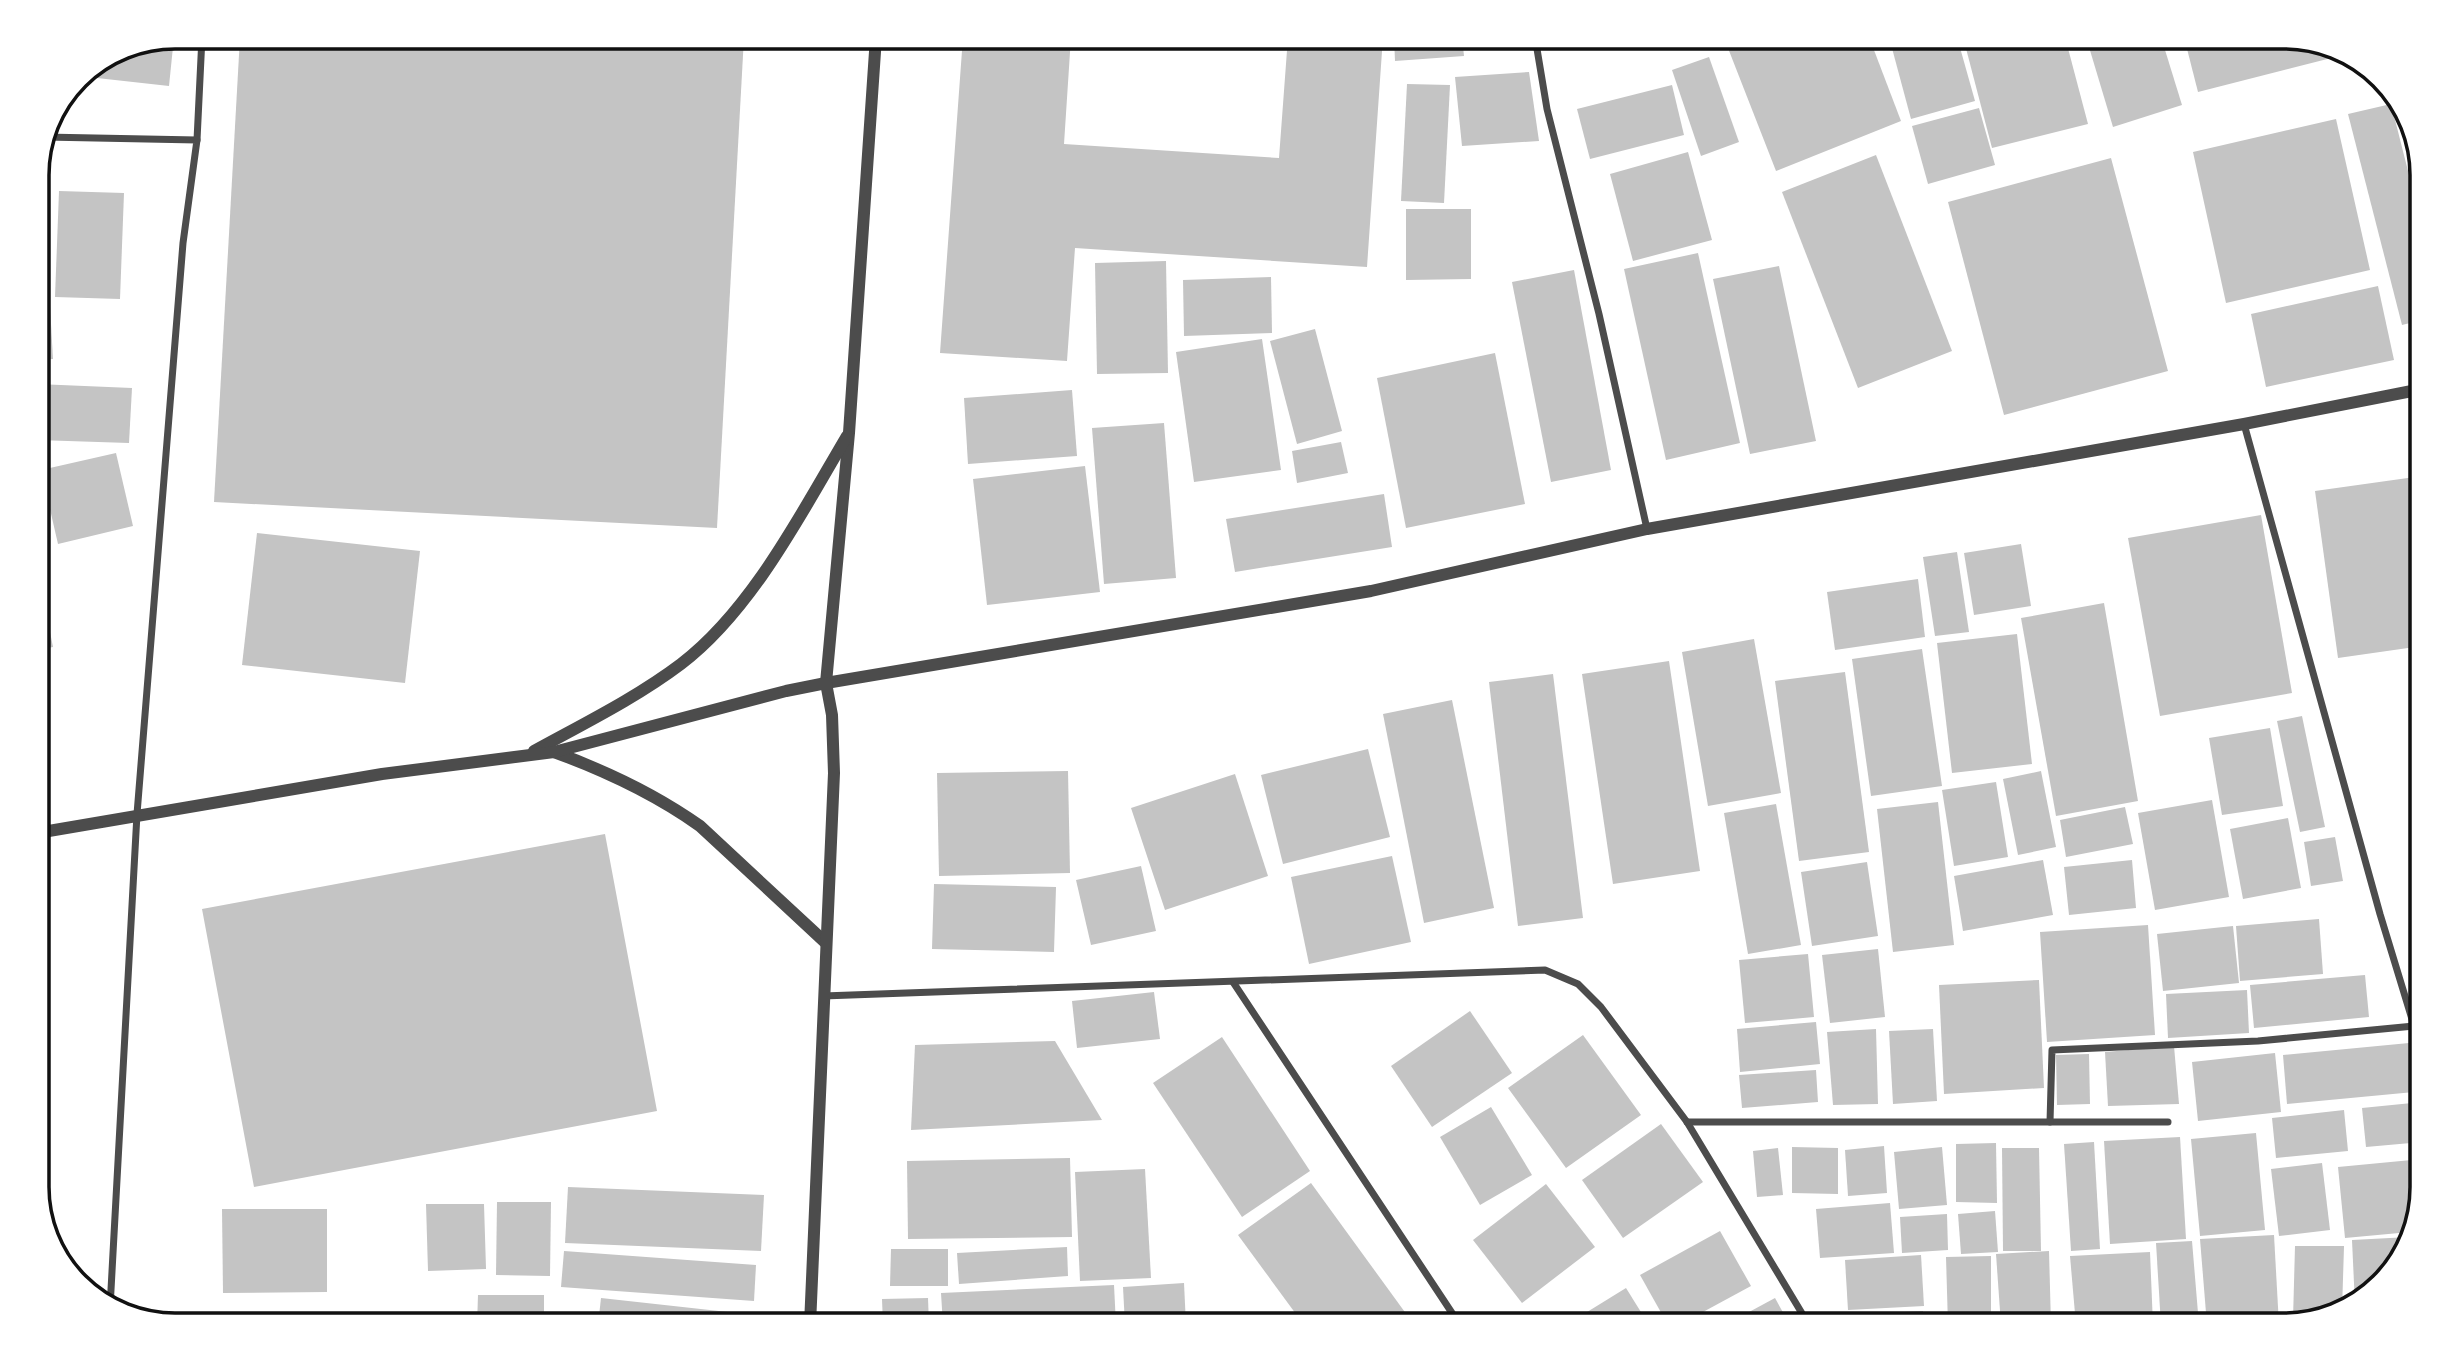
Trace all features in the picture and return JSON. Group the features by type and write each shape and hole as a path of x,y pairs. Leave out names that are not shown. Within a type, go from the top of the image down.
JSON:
{"street":[{"path":"111,1295 137,814 183,243 197,139 201,49"},
{"path":"810,1313 835,773 832,715 826,683 849,433 875,49"},
{"path":"1537,49 1547,109 1599,314 1647,529"},
{"path":"55,137 197,139"},
{"path":"49,830 382,774 554,752 826,683 1371,591 1647,529 2244,425 2410,391"},
{"path":"2244,425 2410,1013"},
{"path":"530,754 617,705 682,664 721,627 769,564 849,433"},
{"path":"554,752 595,767 678,810 700,826 826,943"},
{"path":"823,996 1545,970 1578,984 1601,1007 1687,1122 1803,1313"},
{"path":"1233,982 1452,1313"},
{"path":"2050,1122 2052,1050 2258,1041 2410,1026"},
{"path":"1687,1122 2168,1122"}],"building":[{"path":"173,49 169,86 95,78 119,62 143,53"},
{"path":"239,49 743,49 717,528 214,502"},
{"path":"962,49 1070,49 1064,144 1279,158 1287,49 1382,49 1367,267 1075,248 1067,361 940,353"},
{"path":"1394,49 1463,49 1464,56 1395,61"},
{"path":"1728,49 1874,49 1901,121 1776,171"},
{"path":"1892,49 1960,49 1975,101 1911,119"},
{"path":"1966,49 2068,49 2088,124 1992,148"},
{"path":"2090,49 2165,49 2182,105 2113,127"},
{"path":"2187,49 2300,50 2330,58 2198,92"},
{"path":"1709,57 1739,142 1701,156 1672,70"},
{"path":"1529,72 1539,141 1462,146 1455,77"},
{"path":"1407,84 1450,85 1444,203 1401,201"},
{"path":"1672,85 1684,135 1590,159 1577,109"},
{"path":"2388,105 2393,112 2410,179 2410,323 2402,325 2348,114"},
{"path":"1979,108 1995,165 1928,184 1912,126"},
{"path":"2336,119 2370,270 2226,303 2193,152"},
{"path":"1688,152 1712,240 1633,261 1610,174"},
{"path":"1876,155 1952,351 1858,388 1782,192"},
{"path":"2111,158 2168,371 2004,415 1948,202"},
{"path":"59,191 124,193 120,299 55,297"},
{"path":"1406,209 1471,209 1471,279 1406,280"},
{"path":"1698,253 1740,443 1666,460 1624,269"},
{"path":"1166,261 1168,373 1097,374 1095,263"},
{"path":"1779,266 1816,441 1750,454 1713,279"},
{"path":"1574,270 1611,470 1551,482 1512,282"},
{"path":"1271,277 1272,333 1184,336 1183,280"},
{"path":"2378,286 2394,360 2266,387 2251,314"},
{"path":"49,288 53,359 49,359"},
{"path":"1315,329 1342,431 1297,444 1270,341"},
{"path":"1262,339 1281,470 1194,482 1176,352"},
{"path":"1495,353 1525,504 1406,528 1377,378"},
{"path":"49,385 132,388 129,443 49,440"},
{"path":"1072,390 1077,456 968,464 964,398"},
{"path":"1164,423 1176,578 1104,584 1092,428"},
{"path":"1341,442 1348,473 1297,483 1292,451"},
{"path":"116,453 133,526 58,544 49,505 49,468"},
{"path":"1085,466 1100,592 987,605 973,479"},
{"path":"2410,478 2410,648 2338,658 2315,491"},
{"path":"1384,494 1392,547 1235,572 1226,519"},
{"path":"2261,515 2292,693 2160,716 2128,538"},
{"path":"257,533 420,551 405,683 242,665"},
{"path":"2021,544 2031,606 1974,615 1964,553"},
{"path":"1957,552 1969,632 1935,636 1923,557"},
{"path":"1918,579 1925,637 1835,650 1827,592"},
{"path":"2104,603 2138,801 2056,816 2021,618"},
{"path":"49,627 53,647 49,648"},
{"path":"2017,634 2032,764 1952,773 1937,643"},
{"path":"1754,639 1781,793 1708,806 1682,652"},
{"path":"1922,649 1942,786 1871,796 1852,659"},
{"path":"1669,661 1700,871 1613,884 1582,674"},
{"path":"1845,672 1869,852 1799,861 1775,681"},
{"path":"1553,674 1583,918 1518,926 1489,682"},
{"path":"1452,700 1494,908 1424,923 1383,714"},
{"path":"2302,716 2325,827 2300,832 2277,721"},
{"path":"2270,728 2283,806 2222,815 2209,738"},
{"path":"1368,749 1390,837 1283,864 1261,775"},
{"path":"1068,771 1070,873 939,876 937,773"},
{"path":"2041,771 2056,847 2018,855 2003,779"},
{"path":"1235,774 1268,876 1165,910 1131,808"},
{"path":"1996,782 2008,857 1954,866 1942,790"},
{"path":"2212,800 2229,897 2155,910 2138,813"},
{"path":"1938,802 1954,945 1893,952 1877,809"},
{"path":"1776,804 1801,945 1748,954 1724,813"},
{"path":"2125,807 2133,844 2066,857 2060,820"},
{"path":"2288,818 2301,888 2243,899 2230,829"},
{"path":"605,834 657,1111 254,1187 202,909"},
{"path":"2335,837 2343,881 2311,886 2304,842"},
{"path":"1392,856 1411,942 1309,964 1291,877"},
{"path":"2043,860 2053,915 1963,931 1954,876"},
{"path":"2132,860 2136,908 2069,915 2064,867"},
{"path":"1867,862 1878,936 1812,946 1801,872"},
{"path":"1141,866 1156,931 1091,945 1076,880"},
{"path":"934,884 1056,887 1054,952 932,949"},
{"path":"2319,919 2323,974 2240,981 2236,926"},
{"path":"2148,925 2155,1035 2047,1042 2040,932"},
{"path":"2233,926 2239,983 2163,991 2157,934"},
{"path":"1878,949 1885,1017 1830,1023 1822,955"},
{"path":"1808,954 1814,1017 1745,1023 1739,960"},
{"path":"2365,975 2369,1017 2254,1028 2250,985"},
{"path":"2039,980 2044,1088 1944,1094 1939,985"},
{"path":"2247,990 2249,1033 2168,1038 2166,994"},
{"path":"1154,992 1160,1039 1077,1048 1072,1001"},
{"path":"1470,1011 1512,1073 1432,1127 1391,1066"},
{"path":"1816,1022 1820,1064 1740,1072 1737,1029"},
{"path":"1876,1029 1878,1104 1833,1105 1827,1032"},
{"path":"1933,1029 1937,1101 1893,1104 1889,1031"},
{"path":"1583,1035 1641,1115 1566,1168 1508,1088"},
{"path":"1222,1037 1310,1171 1242,1217 1153,1083"},
{"path":"1055,1041 1102,1120 911,1130 915,1045"},
{"path":"2409,1043 2410,1092 2287,1104 2283,1055"},
{"path":"2174,1046 2179,1104 2108,1106 2105,1052"},
{"path":"2275,1053 2281,1112 2198,1121 2192,1062"},
{"path":"2089,1054 2090,1104 2057,1105 2056,1055"},
{"path":"1816,1070 1818,1102 1742,1108 1739,1075"},
{"path":"2410,1103 2410,1143 2366,1147 2362,1108"},
{"path":"1491,1107 1532,1175 1480,1205 1440,1137"},
{"path":"2344,1110 2348,1151 2276,1158 2272,1118"},
{"path":"1661,1124 1703,1182 1623,1238 1582,1180"},
{"path":"2256,1133 2265,1230 2200,1236 2191,1139"},
{"path":"2180,1137 2186,1239 2110,1244 2104,1141"},
{"path":"2094,1142 2100,1249 2071,1251 2064,1144"},
{"path":"1996,1143 1997,1203 1956,1202 1956,1144"},
{"path":"1884,1146 1887,1193 1848,1196 1845,1150"},
{"path":"1792,1147 1838,1148 1838,1194 1792,1193"},
{"path":"1942,1147 1947,1205 1899,1209 1894,1152"},
{"path":"1778,1148 1783,1195 1757,1197 1753,1151"},
{"path":"2002,1148 2039,1148 2041,1251 2003,1251"},
{"path":"1070,1158 1072,1237 908,1239 907,1161"},
{"path":"2410,1160 2409,1203 2401,1233 2345,1238 2338,1167"},
{"path":"2322,1163 2330,1230 2279,1236 2271,1169"},
{"path":"1145,1169 1151,1278 1080,1281 1075,1172"},
{"path":"1311,1183 1406,1313 1295,1313 1238,1235"},
{"path":"1546,1184 1595,1247 1522,1303 1473,1240"},
{"path":"568,1187 764,1195 761,1251 565,1243"},
{"path":"497,1202 551,1202 550,1276 496,1275"},
{"path":"1890,1203 1894,1253 1820,1258 1816,1209"},
{"path":"426,1204 484,1204 486,1269 428,1271"},
{"path":"222,1209 327,1209 327,1292 223,1293"},
{"path":"1995,1211 1998,1252 1961,1254 1958,1214"},
{"path":"1947,1214 1948,1250 1902,1253 1900,1217"},
{"path":"1720,1231 1751,1286 1701,1313 1661,1313 1640,1275"},
{"path":"2274,1235 2278,1313 2206,1313 2200,1239"},
{"path":"2399,1238 2384,1264 2354,1291 2352,1240"},
{"path":"2192,1241 2198,1313 2160,1313 2156,1243"},
{"path":"2295,1246 2344,1246 2342,1298 2316,1309 2293,1312"},
{"path":"1067,1247 1068,1276 959,1284 957,1253"},
{"path":"891,1249 948,1249 948,1286 890,1286"},
{"path":"564,1251 756,1265 754,1301 561,1287"},
{"path":"2049,1251 2051,1313 2000,1313 1996,1254"},
{"path":"2150,1252 2153,1313 2075,1313 2070,1256"},
{"path":"1921,1255 1924,1306 1848,1310 1845,1260"},
{"path":"1991,1256 1991,1313 1948,1313 1946,1257"},
{"path":"1184,1283 1185,1313 1124,1313 1123,1287"},
{"path":"1114,1285 1115,1313 942,1313 941,1293"},
{"path":"1626,1288 1642,1313 1585,1313"},
{"path":"478,1295 544,1295 544,1313 477,1313"},
{"path":"601,1298 737,1313 599,1313"},
{"path":"928,1298 929,1313 883,1313 882,1299"},
{"path":"1775,1298 1783,1313 1747,1313"},
{"path":"1923,1311 1923,1313 1884,1313"}]}
